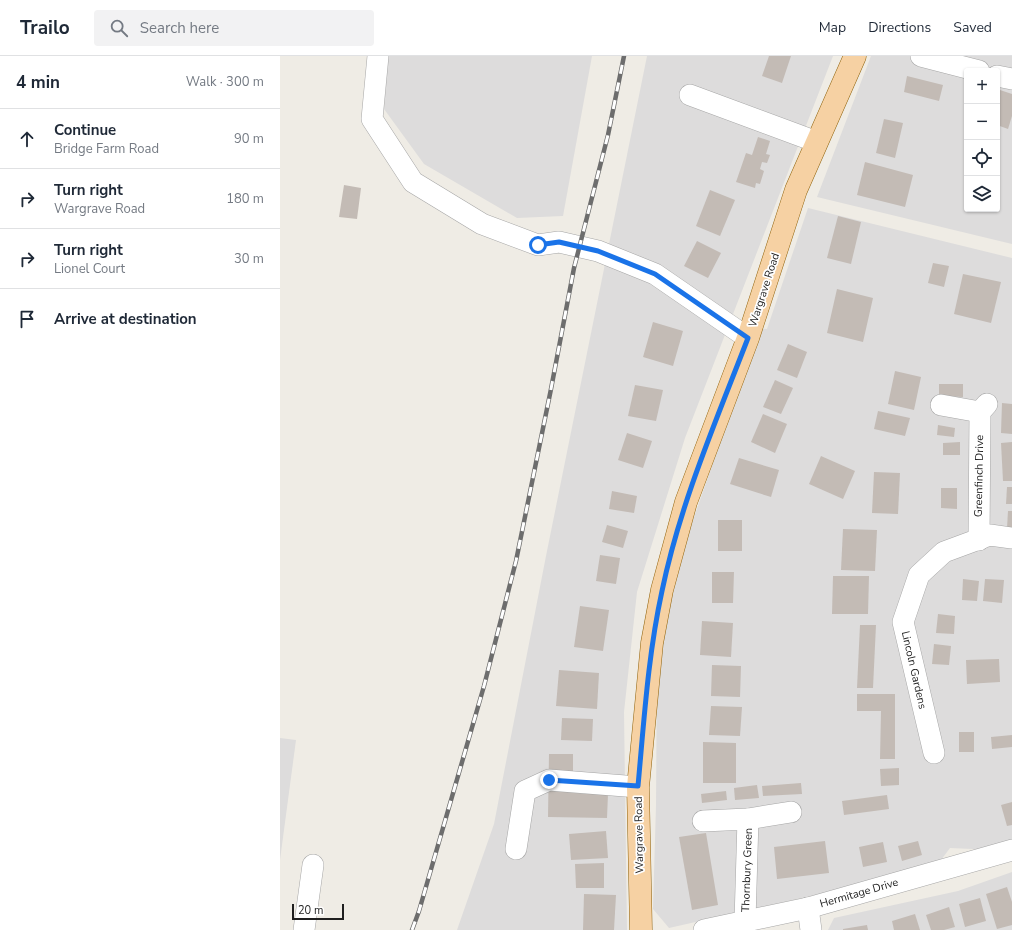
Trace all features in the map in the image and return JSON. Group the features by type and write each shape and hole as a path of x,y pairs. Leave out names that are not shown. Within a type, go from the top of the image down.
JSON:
{"main road":[{"name":"Wargrave Road","path":"641,930 638,786 652,643 662,590 686,502 748,338 796,190 855,56"}],"street":[{"path":"378,56 372,120 412,182 482,224 538,245 559,242 598,251 655,274 748,338"},
{"path":"920,56 967,68"},
{"path":"1000,77 1012,79"},
{"path":"690,95 817,142"},
{"name":"Greenfinch Drive","path":"941,405 983,408 978,540"},
{"name":"Lincoln Gardens","path":"934,753 903,622 919,575 944,552 990,535 1012,538"},
{"path":"516,849 525,791 549,780 638,786"},
{"name":"Thornbury Green","path":"703,821 748,819 791,812"},
{"name":"Thornbury Green","path":"745,921 748,819"},
{"name":"Hermitage Drive","path":"704,930 808,908 1012,850"},
{"path":"304,930 313,865"},
{"path":"808,908 811,930"}],"shaded area":[{"path":"388,56 592,56 563,216 517,218 424,164 384,109"},
{"path":"647,56 833,56 685,438 637,592 624,712 627,930 457,930 494,824 546,556"},
{"path":"871,56 1012,56 1012,244 817,197"},
{"path":"808,208 1012,258 1012,844 995,850 950,848 941,860 855,886 669,928 653,909 656,805 657,660 679,560 734,403 758,328 767,329"},
{"path":"280,738 296,740 280,860"},
{"path":"1012,872 1012,930 828,930 834,918 958,891"}],"building":[{"path":"769,56 791,56 782,83 762,76"},
{"path":"907,76 943,85 939,101 904,92"},
{"path":"1000,90 1012,94 1012,116 1008,129 1000,126"},
{"path":"884,119 903,123 895,158 876,153"},
{"path":"758,137 770,141 766,154 770,155 767,163 762,162 760,169 764,171 760,184 756,183 755,188 736,182 746,153 752,155"},
{"path":"865,162 913,175 905,207 857,195"},
{"path":"344,185 361,188 357,219 339,217"},
{"path":"710,190 735,200 720,236 696,226"},
{"path":"838,216 861,222 851,264 827,258"},
{"path":"697,241 721,253 708,278 684,266"},
{"path":"933,263 949,266 944,287 928,283"},
{"path":"963,274 1001,282 991,323 954,314"},
{"path":"837,289 873,298 863,342 827,333"},
{"path":"653,322 683,331 673,366 643,357"},
{"path":"788,344 807,352 797,378 777,370"},
{"path":"895,371 921,377 914,410 888,404"},
{"path":"775,380 793,388 781,414 763,407"},
{"path":"939,384 963,384 963,397 939,396"},
{"path":"635,385 663,390 656,421 628,416"},
{"path":"1002,403 1012,404 1012,434 1001,433"},
{"path":"878,411 910,418 905,436 874,429"},
{"path":"763,414 787,424 775,453 751,442"},
{"path":"938,425 955,428 954,437 937,435"},
{"path":"627,433 652,441 643,468 618,460"},
{"path":"960,442 960,455 943,455 943,443"},
{"path":"1012,442 1012,481 1003,481 1001,443"},
{"path":"821,456 855,471 843,499 809,484"},
{"path":"739,458 779,470 771,497 730,484"},
{"path":"874,472 900,473 898,514 872,513"},
{"path":"1007,487 1012,487 1012,504 1006,504"},
{"path":"941,488 957,488 957,509 941,508"},
{"path":"612,491 637,496 634,513 609,509"},
{"path":"1008,511 1012,511 1012,528 1007,528"},
{"path":"718,520 742,520 742,551 718,551"},
{"path":"607,525 628,531 623,548 602,542"},
{"path":"843,529 877,530 875,571 841,570"},
{"path":"600,555 620,558 616,584 596,581"},
{"path":"712,572 734,572 733,603 712,603"},
{"path":"833,576 869,576 868,614 832,614"},
{"path":"963,579 979,581 977,601 962,600"},
{"path":"985,579 1004,580 1002,603 983,601"},
{"path":"580,606 609,610 603,651 574,647"},
{"path":"938,614 955,616 954,634 936,633"},
{"path":"702,621 733,623 731,657 700,655"},
{"path":"860,625 876,625 873,688 857,688"},
{"path":"934,644 951,646 949,665 932,664"},
{"path":"999,659 1000,682 967,684 966,660"},
{"path":"712,665 741,666 740,697 711,696"},
{"path":"559,670 599,673 597,709 556,706"},
{"path":"857,694 895,694 895,759 880,759 881,711 857,711"},
{"path":"711,706 742,707 740,736 709,735"},
{"path":"562,718 593,719 592,741 561,740"},
{"path":"959,732 974,732 974,752 959,752"},
{"path":"1012,735 1012,747 992,749 991,737"},
{"path":"703,742 736,743 736,783 703,783"},
{"path":"549,754 573,754 573,793 608,794 607,818 548,817"},
{"path":"899,768 899,785 881,786 880,769"},
{"path":"801,783 802,794 763,796 762,786"},
{"path":"757,785 759,798 735,800 734,788"},
{"path":"726,791 727,800 702,803 701,794"},
{"path":"887,795 889,809 844,815 842,801"},
{"path":"1012,802 1012,825 1007,826 1001,805"},
{"path":"606,831 608,858 571,860 569,834"},
{"path":"706,833 718,905 692,910 679,837"},
{"path":"825,841 829,873 777,879 774,847"},
{"path":"918,841 922,855 902,861 898,846"},
{"path":"883,842 887,862 863,867 859,847"},
{"path":"604,863 604,888 576,888 575,864"},
{"path":"1007,887 1012,902 1012,925 997,929 986,894"},
{"path":"584,894 616,895 614,930 583,930"},
{"path":"980,898 986,921 965,927 959,904"},
{"path":"949,907 955,927 944,930 931,930 926,915"},
{"path":"915,914 920,930 894,930 892,921"},
{"path":"867,925 868,930 843,930 843,929"}],"railway":[{"path":"412,930 419,911 484,686 516,561 574,268 608,135 624,56"}],"route":[{"path":"538,245 559,242 598,251 655,274 748,338 686,502 662,590 652,643 638,786 549,780"}]}
